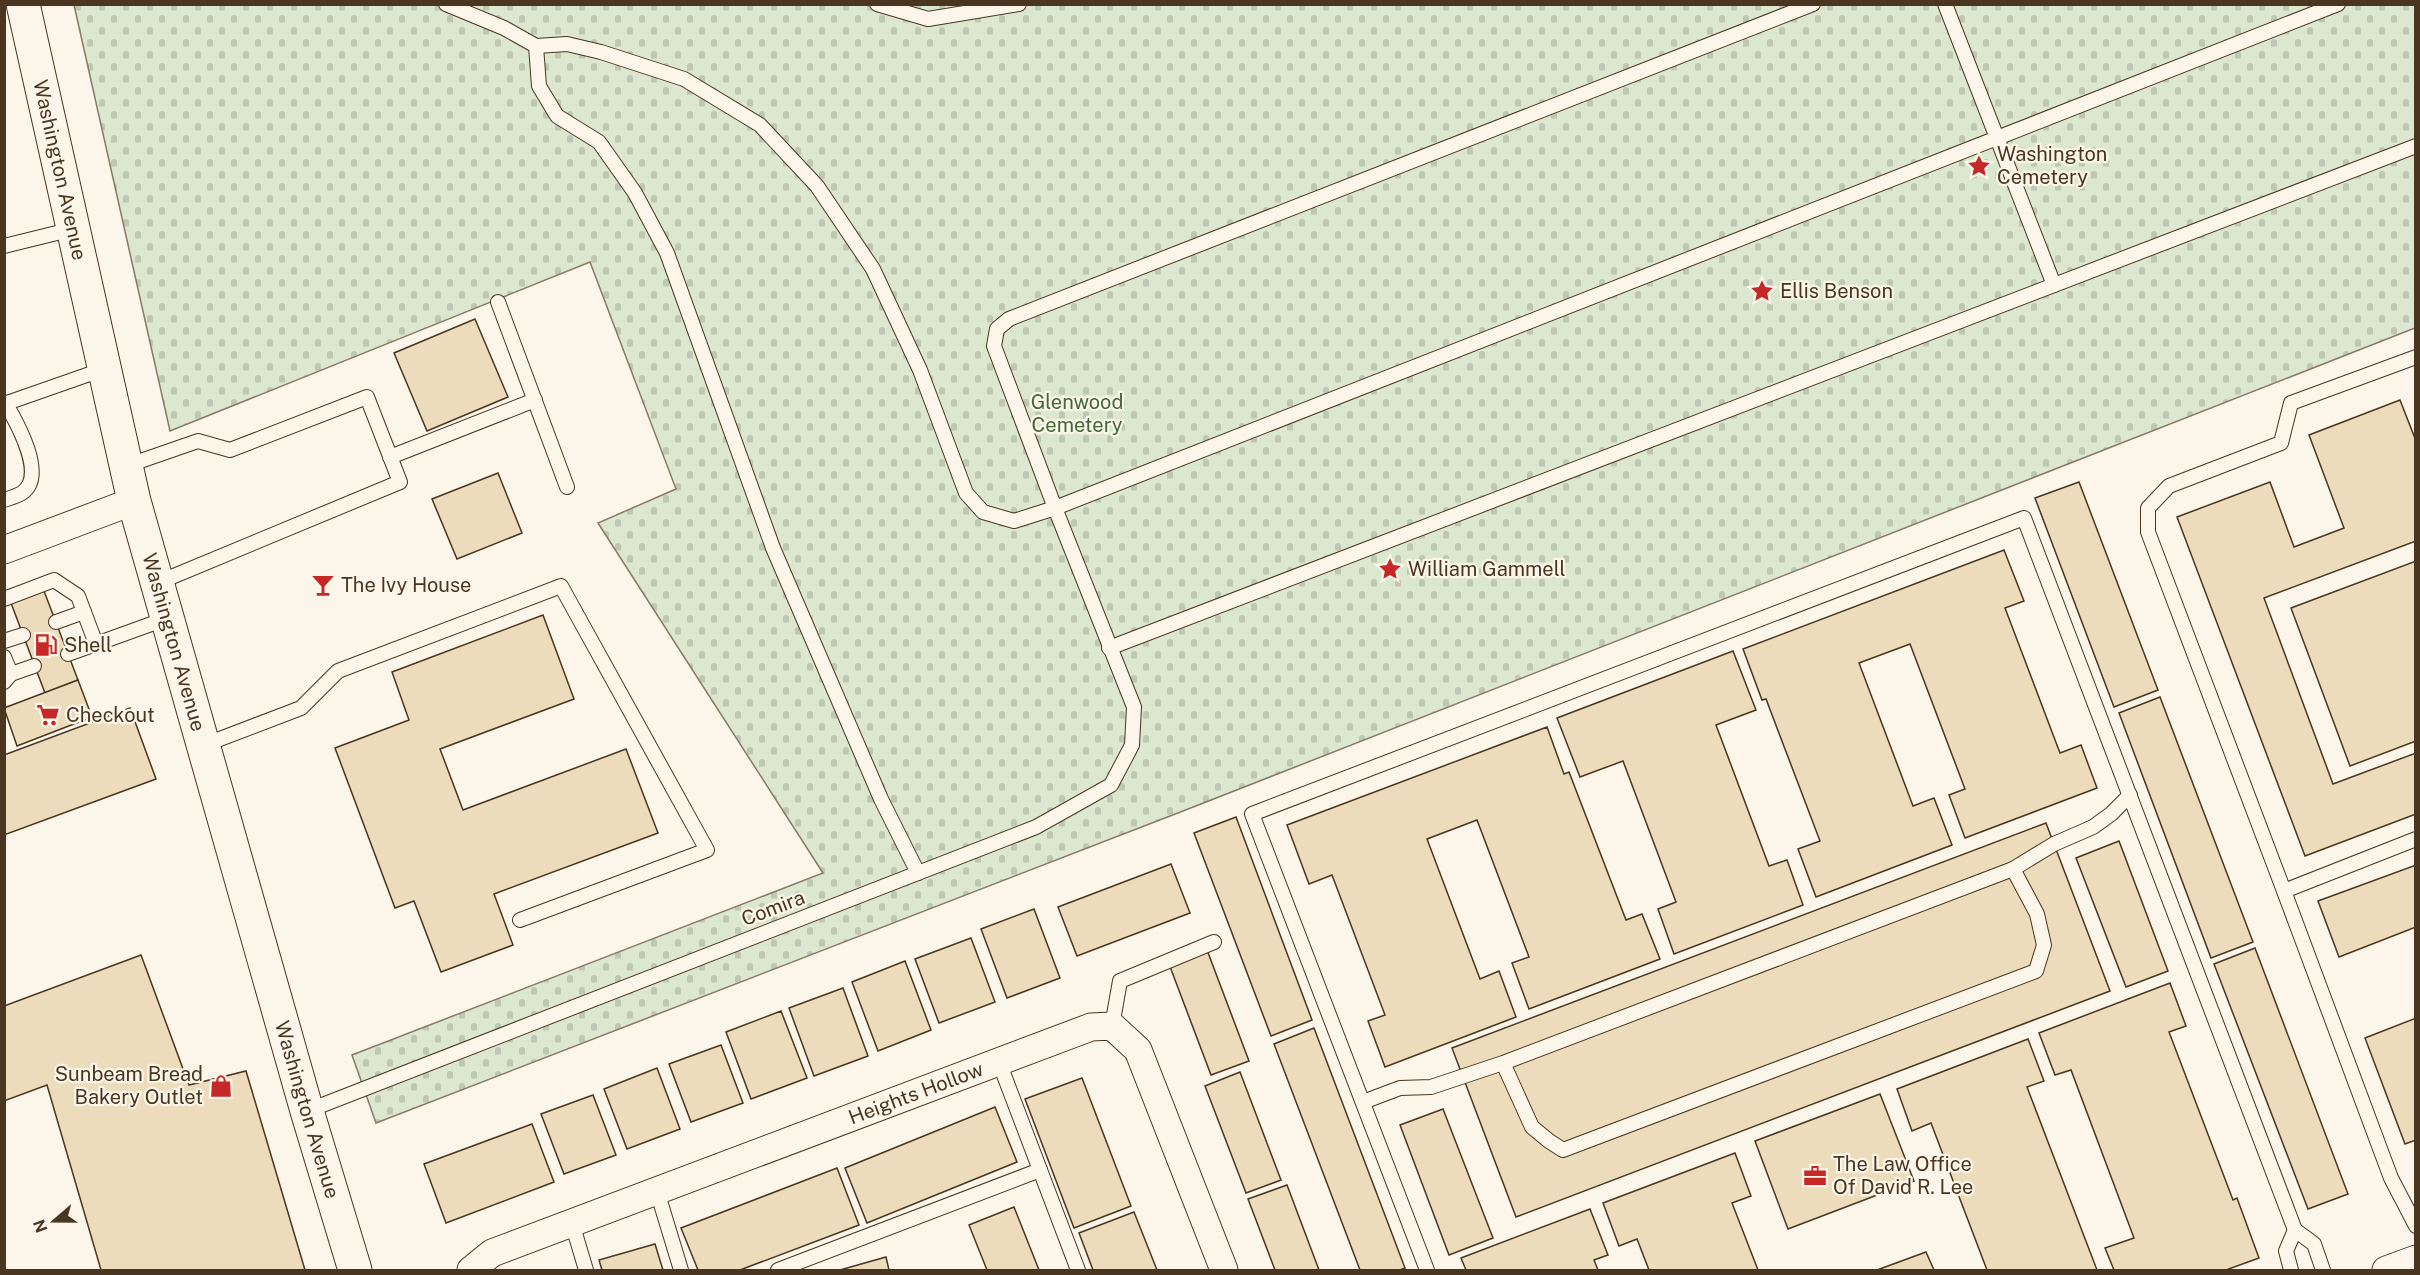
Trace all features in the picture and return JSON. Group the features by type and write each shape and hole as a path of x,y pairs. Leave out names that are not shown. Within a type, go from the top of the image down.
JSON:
{"main road":[{"name":"Washington Avenue","path":"23,4 134,501 307,1111 355,1270"}],"street":[{"path":"4,550 134,501"},
{"path":"1112,1026 1138,1050 1224,1270"},
{"name":"Heights Hollow","path":"471,1270 492,1253 1091,1027 1112,1026"},
{"path":"2385,1270 2415,1259"}],"lane":[{"path":"446,4 504,28 536,46 567,44 601,52 684,79 760,125 817,186 873,269 920,370 966,493 983,512 1014,521 1054,508 2338,4"},
{"path":"880,5 928,19 1019,4"},
{"name":"Comira","path":"307,1111 1036,827 1111,785 1132,745 1134,707 1054,508 994,346 997,329 1009,319 1813,4"},
{"path":"1945,4 2054,285"},
{"path":"536,46 539,86 557,116 599,142 635,194 667,254 773,548 881,799 918,873"},
{"path":"1109,648 2415,146"},
{"path":"4,246 73,229"},
{"path":"498,302 567,487"},
{"path":"2415,357 2291,402 2281,443 2169,486 2148,508 2148,532 2391,1178 2409,1198 2415,1226"},
{"path":"4,500 22,493 28,487 33,469 18,426 5,404 104,369"},
{"path":"125,466 198,441 230,450 367,397 400,482 157,583"},
{"path":"390,457 535,400"},
{"path":"1427,1270 1252,814 2024,518 2295,1230 2314,1244 2323,1270"},
{"path":"4,599 54,580 78,596 96,644"},
{"path":"204,745 301,708 338,671 561,586 707,850 520,920"},
{"path":"56,622 84,612"},
{"path":"68,654 168,618"},
{"path":"4,641 23,635"},
{"path":"4,657 8,678 34,666"},
{"path":"1363,1102 1400,1088 1431,1087 1503,1063 2013,869 2054,844 2093,827 2111,814 2130,795"},
{"path":"2284,891 2415,839"},
{"path":"1503,1063 1532,1127 1549,1142 1563,1150 1739,1084 2036,971 2044,945 2037,914 2013,869"},
{"path":"1112,1026 1120,981 1214,942"},
{"path":"999,1062 1078,1270"},
{"path":"778,1270 803,1266 1040,1170"},
{"path":"657,1191 681,1270"},
{"path":"572,1223 586,1270"},
{"path":"2291,1270 2286,1251 2295,1230"}],"green space":[{"name":"Glenwood Cemetery","path":"74,5 2415,5 2415,328 1183,811 376,1123 352,1055 823,873 598,523 676,489 590,262 170,431"}],"building":[{"path":"475,319 508,397 427,431 394,353"},
{"path":"2400,400 2416,441 2416,541 2264,598 2333,784 2416,753 2416,814 2305,856 2177,517 2270,482 2294,547 2344,528 2309,435"},
{"path":"498,473 522,533 457,559 432,499"},
{"path":"2079,482 2158,690 2114,707 2035,498"},
{"path":"2004,550 2024,601 2005,608 2060,753 2081,745 2097,788 1965,838 1949,795 1965,789 1910,644 1859,663 1913,806 1934,798 1952,845 1816,897 1798,849 1820,841 1766,699 1762,700 1743,649"},
{"path":"2416,561 2416,741 2350,766 2291,608"},
{"name":"Shell","path":"44,591 78,680 45,693 11,603"},
{"path":"543,615 574,699 440,749 463,810 626,749 658,833 494,894 513,945 441,972 414,901 395,908 335,748 409,720 392,672"},
{"path":"1733,651 1756,710 1716,725 1769,866 1787,860 1803,905 1674,954 1658,909 1676,902 1623,761 1580,777 1557,718"},
{"name":"Checkout","path":"78,680 92,717 17,746 4,708"},
{"path":"2160,697 2253,942 2211,958 2119,713"},
{"path":"130,708 156,779 4,835 4,755"},
{"path":"1547,727 1564,774 1569,772 1626,920 1642,914 1660,959 1529,1009 1512,963 1529,957 1477,820 1427,839 1480,979 1499,971 1516,1017 1385,1067 1368,1021 1385,1015 1332,875 1309,884 1287,825"},
{"path":"1236,817 1312,1020 1271,1036 1194,833"},
{"path":"2046,823 2110,991 1516,1217 1452,1048"},
{"path":"2119,841 2168,971 2126,987 2076,858"},
{"path":"1171,864 1190,913 1077,956 1058,907"},
{"path":"2416,865 2416,927 2339,957 2318,901"},
{"path":"1034,909 1060,978 1007,998 981,929"},
{"path":"971,938 995,1002 939,1023 915,959"},
{"path":"2255,948 2348,1194 2308,1209 2214,964"},
{"path":"1207,950 1249,1061 1211,1075 1169,964"},
{"path":"141,955 189,1085 246,1071 305,1270 101,1270 47,1085 4,1101 4,1006"},
{"path":"905,961 931,1030 878,1051 852,982"},
{"path":"2170,983 2186,1026 2169,1032 2233,1200 2237,1198 2259,1258 2226,1270 2114,1270 2105,1248 2134,1238 2071,1070 2055,1075 2039,1033"},
{"path":"843,988 868,1056 814,1076 789,1008"},
{"path":"781,1011 807,1078 751,1099 726,1032"},
{"path":"2416,1018 2416,1140 2405,1144 2365,1038"},
{"path":"1314,1028 1405,1268 1400,1270 1360,1270 1274,1044"},
{"path":"2028,1039 2044,1081 2027,1087 2097,1270 1987,1270 1931,1123 1912,1131 1897,1089"},
{"path":"721,1045 743,1103 691,1122 669,1064"},
{"path":"657,1068 680,1129 627,1149 604,1089"},
{"path":"1240,1072 1281,1180 1246,1193 1205,1086"},
{"path":"1082,1078 1131,1206 1074,1228 1025,1099"},
{"path":"1880,1094 1914,1181 1788,1229 1755,1141"},
{"path":"593,1095 616,1155 564,1174 541,1114"},
{"path":"995,1107 1017,1162 867,1223 845,1168"},
{"path":"1443,1109 1493,1238 1449,1255 1400,1125"},
{"path":"532,1124 554,1182 446,1223 424,1164"},
{"path":"1735,1153 1751,1196 1732,1203 1758,1270 1649,1270 1637,1239 1619,1246 1603,1203"},
{"path":"837,1168 859,1225 740,1270 698,1270 681,1228"},
{"path":"1287,1185 1319,1270 1275,1270 1248,1199"},
{"path":"1014,1207 1039,1270 987,1270 969,1225"},
{"path":"1590,1209 1608,1255 1594,1260 1598,1270 1466,1270 1461,1258"},
{"path":"1134,1212 1157,1270 1093,1270 1079,1233"},
{"path":"655,1244 663,1270 602,1270 599,1260"},
{"path":"1926,1252 1934,1270 1877,1270"},
{"path":"886,1257 889,1270 840,1270"}],"place":[{"name":"Washington Cemetery","path":"1979,166"},
{"name":"Ellis Benson","path":"1762,291"},
{"name":"William Gammell","path":"1390,569"},
{"name":"The Ivy House","path":"323,585"},
{"name":"Shell","path":"46,645"},
{"name":"Checkout","path":"48,715"},
{"name":"Sunbeam Bread Bakery Outlet","path":"221,1086"},
{"name":"The Law Office Of David R. Lee","path":"1815,1176"}]}
